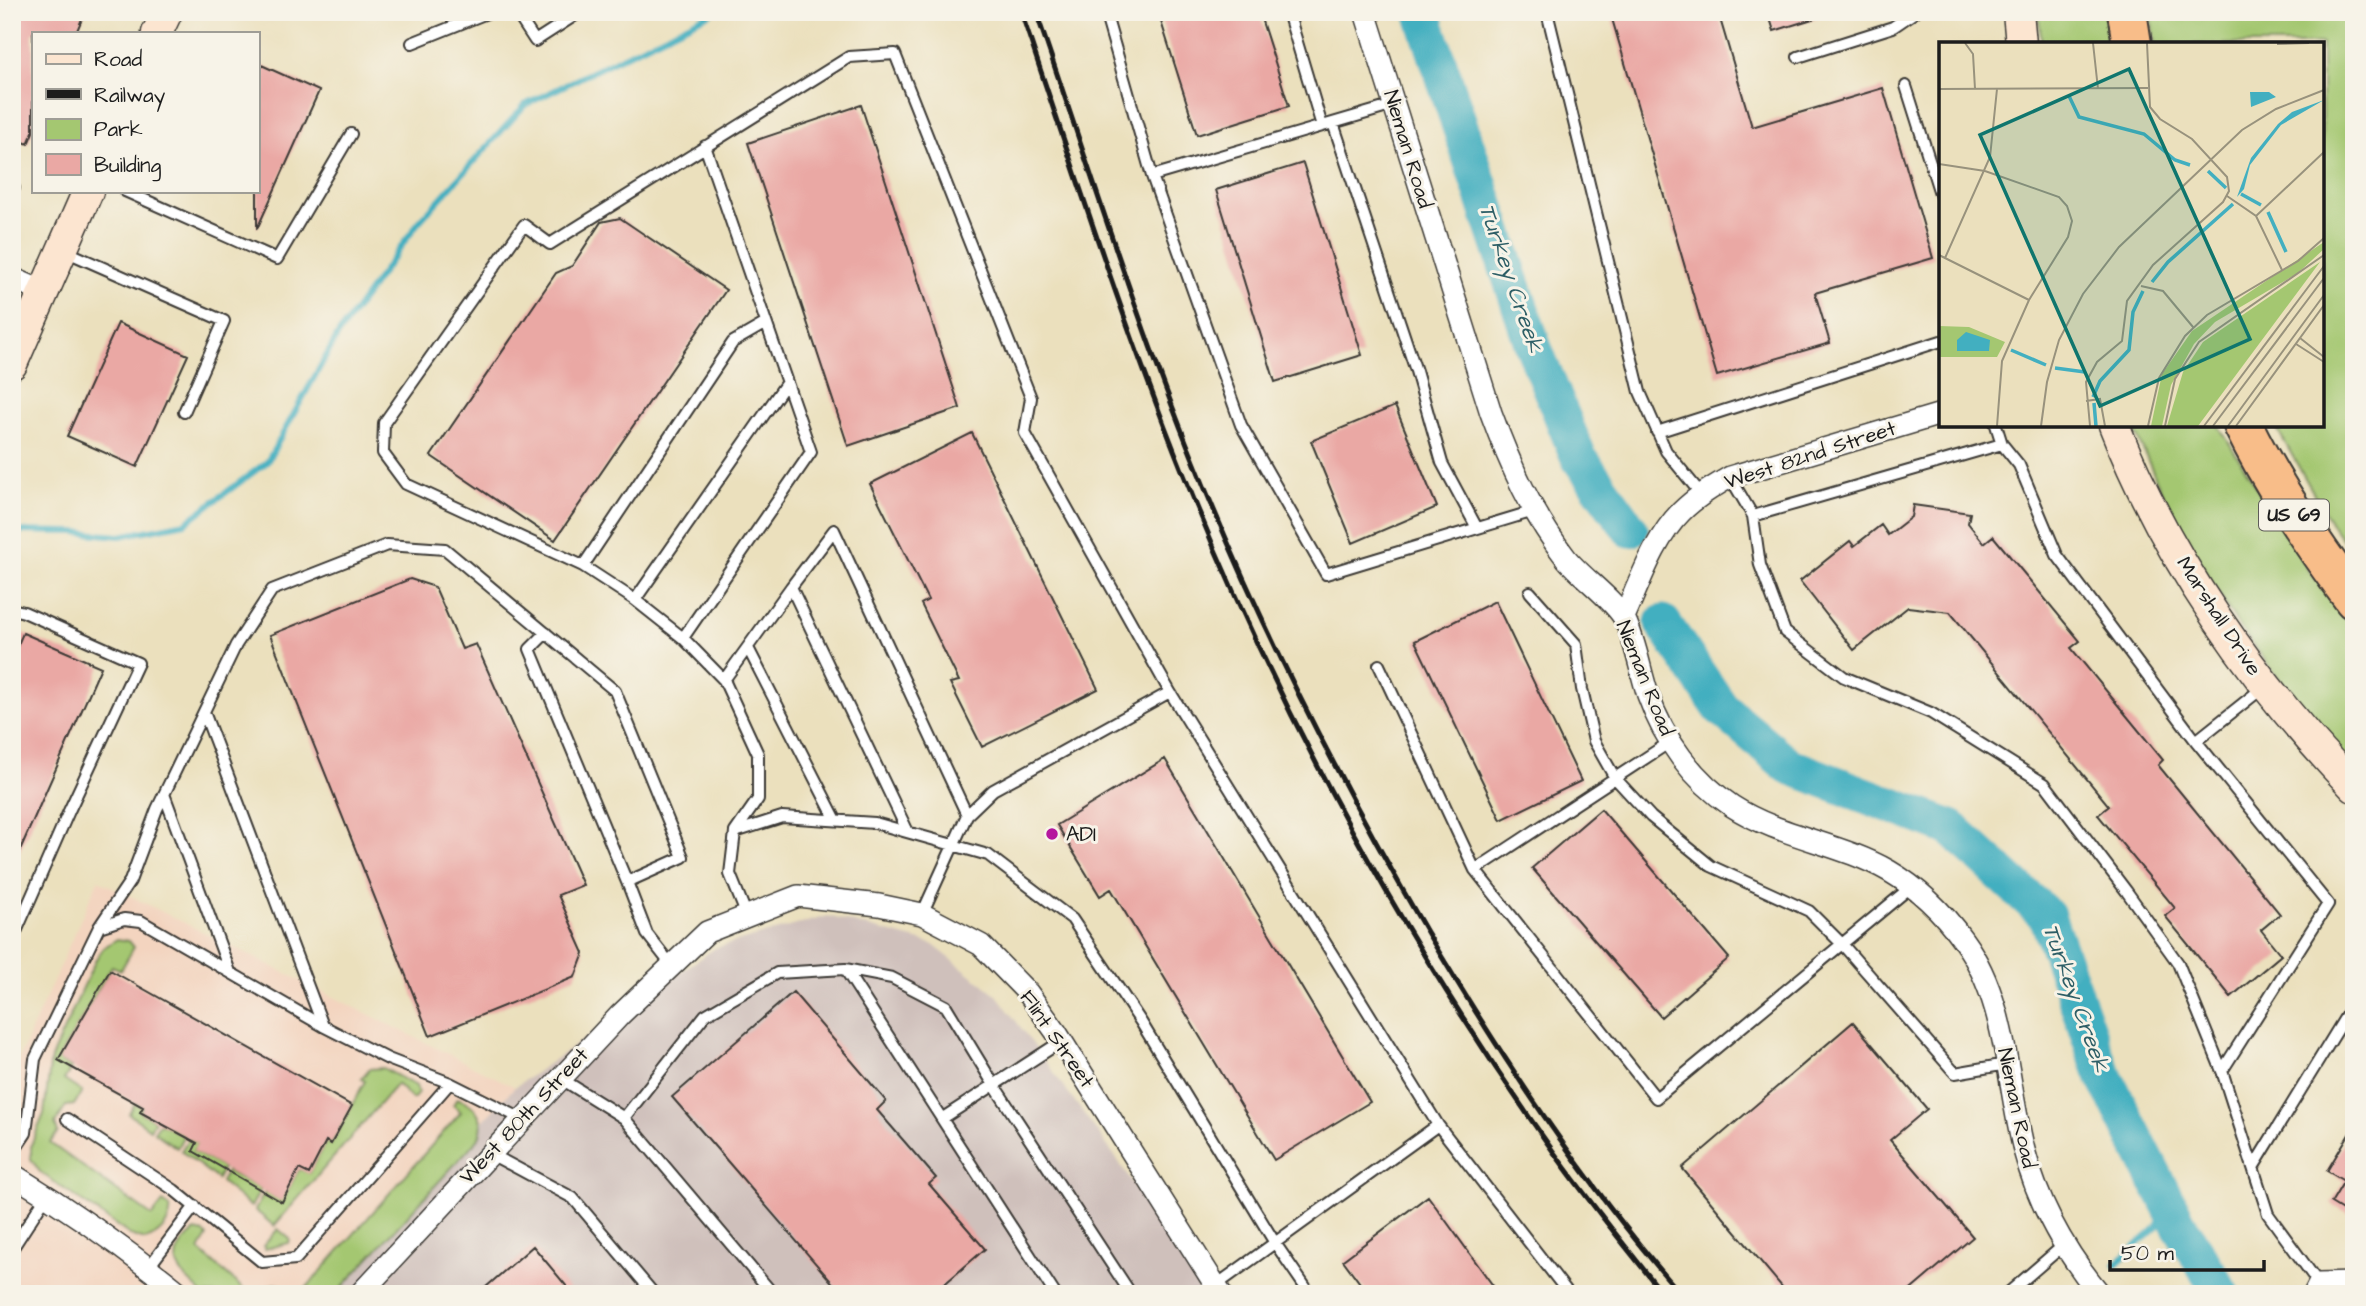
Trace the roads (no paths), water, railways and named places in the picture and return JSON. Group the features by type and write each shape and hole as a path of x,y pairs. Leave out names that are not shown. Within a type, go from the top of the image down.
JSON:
{"highway":[{"path":"2127,12 2132,42"},
{"name":"US 69","path":"2244,427 2291,510 2323,560 2354,600"}],"street":[{"path":"157,32 167,12"},
{"name":"Nieman Road","path":"1365,12 1491,413 1510,463 1534,510 1567,560 1624,617 1649,697 1670,742 1688,767 1716,795 1733,807 1886,870 1912,886 1940,911 1964,941 1983,972 1995,1002 2024,1149 2035,1185 2064,1244 2100,1294"},
{"path":"2018,12 2021,42"},
{"path":"12,364 88,192"},
{"path":"12,278 44,292"},
{"name":"West 82nd Street","path":"1624,617 1655,549 1679,513 1700,494 1730,477 1939,415"},
{"name":"Marshall Drive","path":"2115,427 2129,464 2159,522 2214,614 2288,714 2354,787"},
{"name":"Flint Street","path":"694,944 707,932 798,895 879,905 922,914 981,945 1028,993 1062,1041 1214,1291"},
{"name":"West 80th Street","path":"360,1294 620,1015 694,944"},
{"path":"12,1174 47,1195 181,1294"},
{"path":"2316,1289 2354,1283"}],"lane":[{"path":"412,43 489,12"},
{"path":"516,12 535,41 580,12"},
{"path":"1105,12 1152,176 1241,425 1326,574 1534,510"},
{"path":"1288,12 1416,371 1442,463 1477,528"},
{"path":"1547,12 1640,391 1666,451 1700,494"},
{"path":"1798,57 1893,27 1915,12"},
{"path":"747,916 730,874 735,832 758,799 758,754 724,681 682,638 635,600 583,566 406,484 383,453 384,423 524,225 550,244 849,57 895,54 1031,398 1025,433 1170,692 1438,1125 1569,1294"},
{"path":"1906,86 1939,191"},
{"path":"1152,176 1394,105"},
{"path":"127,192 278,259 351,134"},
{"path":"682,638 811,452 705,146"},
{"path":"62,250 224,321 184,412"},
{"path":"583,566 733,342 766,323"},
{"path":"1657,432 1939,342"},
{"path":"635,600 787,382"},
{"path":"1997,427 2002,444 2019,466 2057,555 2196,741 2328,904 2222,1071"},
{"path":"1753,516 2002,444"},
{"path":"1730,477 1753,516 1760,565 1785,632 1844,677 1931,713 2045,784 2127,892 2178,963 2222,1071 2268,1213 2316,1289"},
{"path":"724,681 834,530 967,816"},
{"path":"12,1154 26,1133 35,1059 99,927 131,881 164,794 236,645 272,590 387,545 446,549 615,691 683,857 626,882"},
{"path":"791,587 908,832"},
{"path":"1530,592 1576,644 1582,689 1594,741 1615,778 1651,817 1711,866 1809,911 1842,944 1955,1073 2007,1064"},
{"path":"12,609 138,663 12,941"},
{"path":"546,633 530,649 648,934 672,966"},
{"path":"748,648 836,820"},
{"path":"1379,665 1475,870 1657,1098 1912,886"},
{"path":"2196,741 2266,685"},
{"path":"922,914 967,816 993,790 1170,692"},
{"path":"204,712 323,1026"},
{"path":"1475,870 1670,742"},
{"path":"164,794 230,972"},
{"path":"735,832 782,817 876,823 988,855 1072,919 1141,1022 1275,1243 1310,1294"},
{"path":"99,927 124,919 141,921 323,1026 398,1064 450,1083 522,1119"},
{"path":"624,1118 705,1015 778,972 845,969 892,978 946,1006 994,1085 1131,1294"},
{"path":"845,969 1055,1294"},
{"path":"2254,1166 2354,1003"},
{"path":"943,1118 1062,1041"},
{"path":"560,1078 624,1118 773,1294"},
{"path":"67,1119 195,1206 262,1262 296,1259 450,1083"},
{"path":"1214,1291 1275,1243 1438,1125"},
{"path":"489,1153 573,1198 654,1294"},
{"path":"12,1249 47,1195"},
{"path":"148,1268 195,1206"},
{"path":"2007,1294 2064,1244"}],"waterway":[{"path":"12,531 120,536 185,523 267,462 339,333 418,223 525,105 713,12"},
{"name":"Turkey Creek","path":"1422,12 1533,346 1579,458 1630,529"},
{"name":"Turkey Creek","path":"1663,623 1721,708 1789,766 1951,828 2047,916 2101,1070 2182,1230 2222,1294"},
{"path":"2115,1265 2156,1228 2169,1204"}],"railway":[{"path":"1021,12 1098,242 1160,414 1219,559 1301,733 1393,902 1494,1065 1576,1182 1663,1294"},
{"path":"1036,12 1132,296 1173,408 1246,584 1302,702 1394,875 1515,1073 1611,1208 1681,1294"}],"place":[{"name":"ADI","path":"1052,834"}]}
